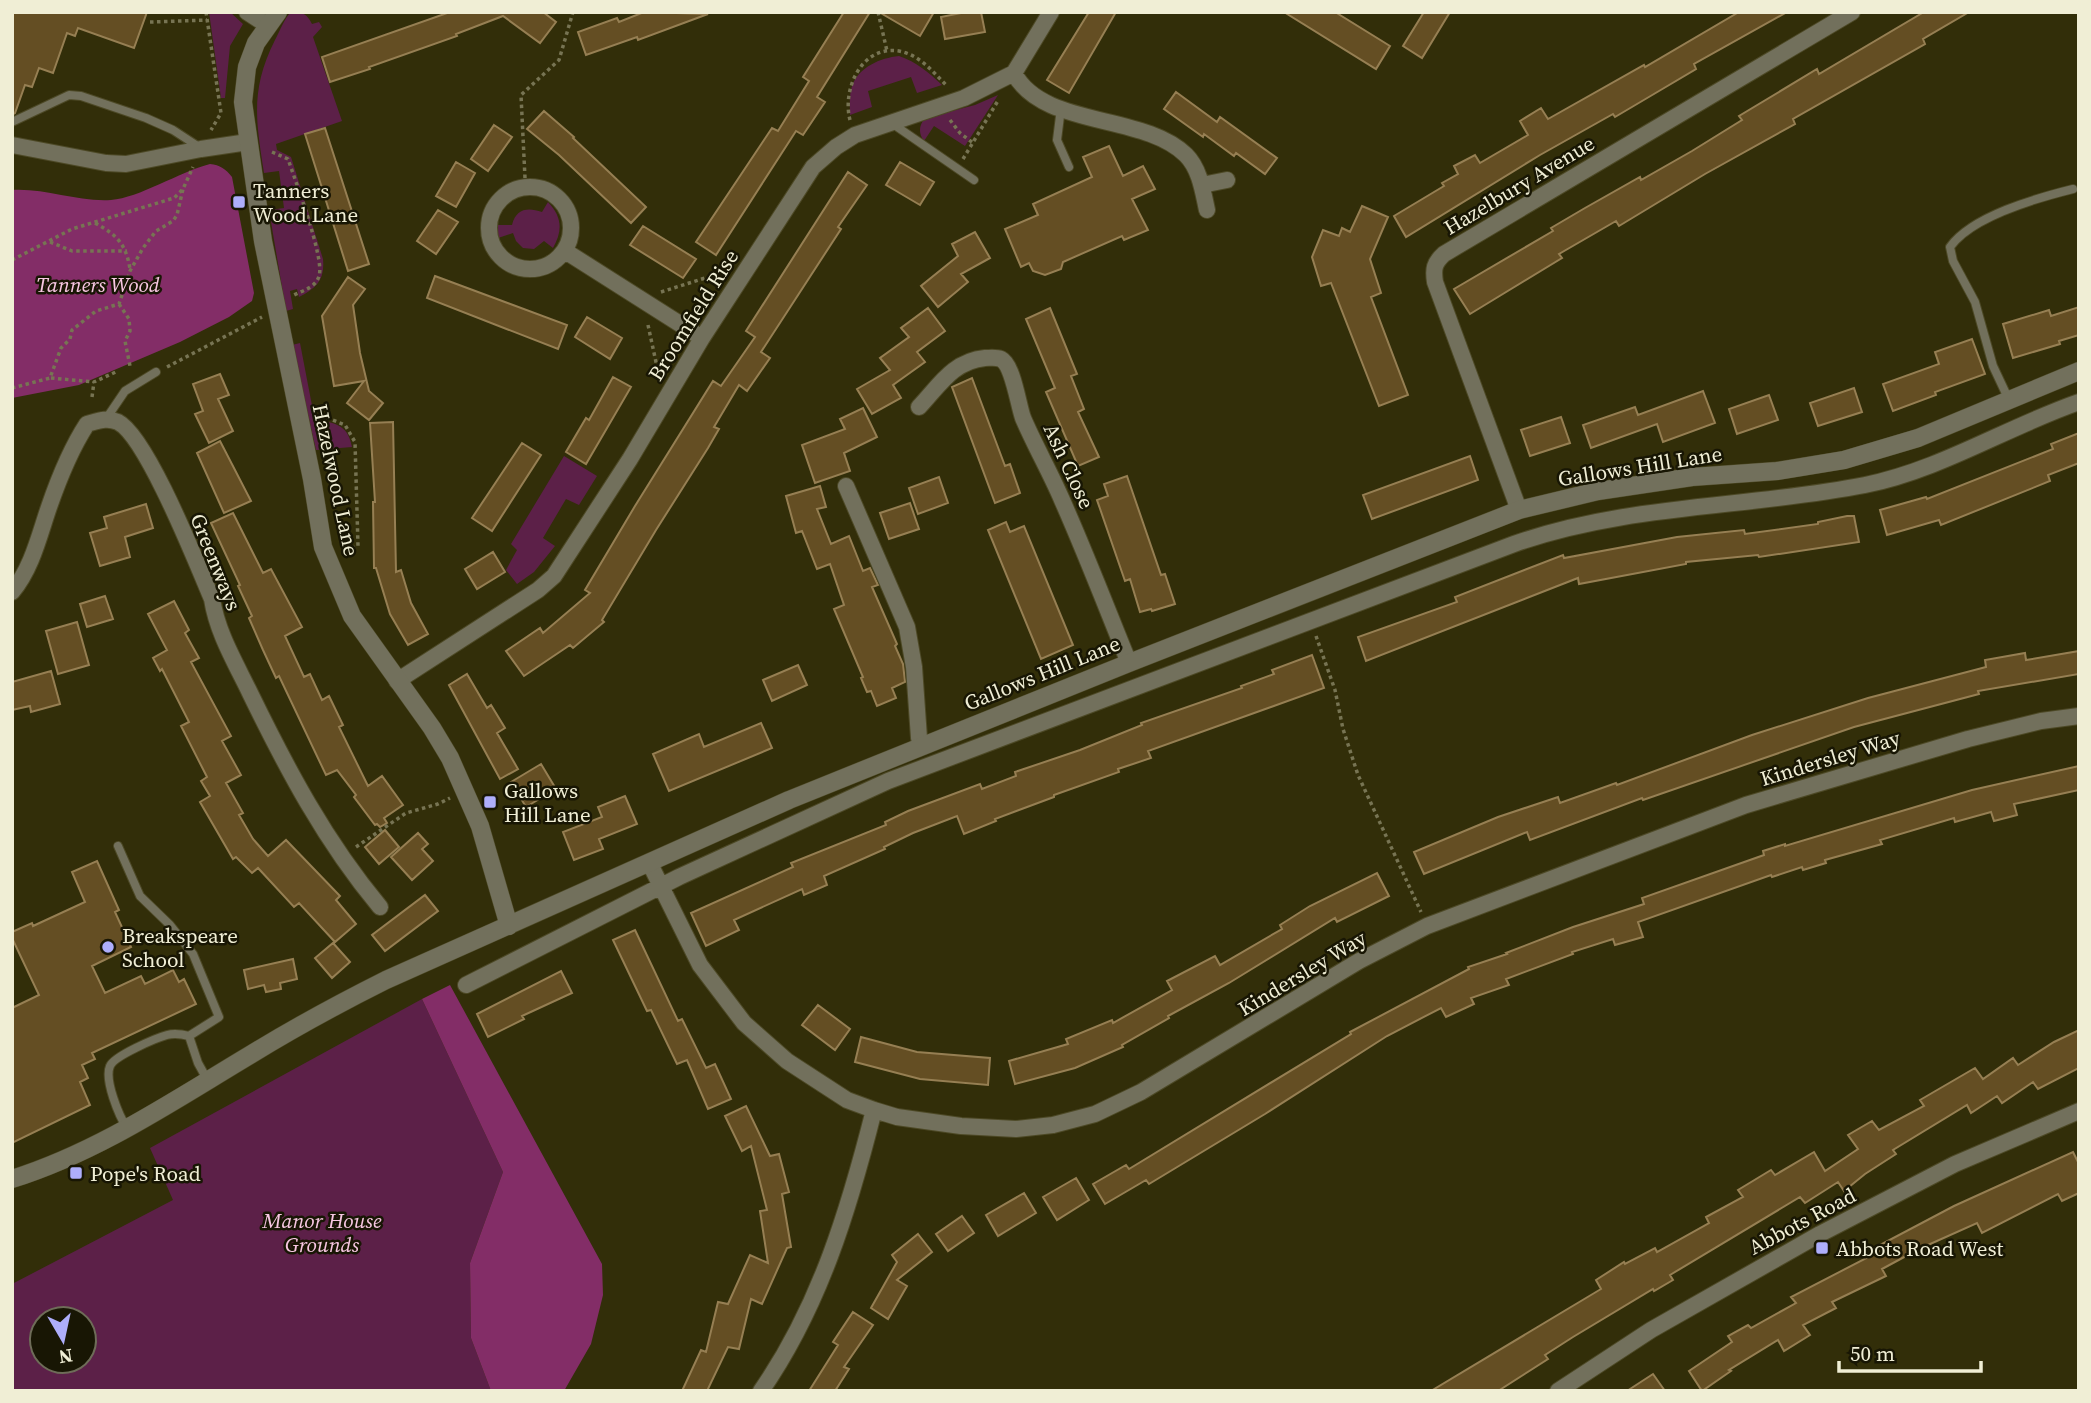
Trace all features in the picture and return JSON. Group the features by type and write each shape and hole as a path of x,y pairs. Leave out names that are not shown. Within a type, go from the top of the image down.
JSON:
{"street":[{"path":"247,12 272,19"},
{"path":"1051,12 1014,73 1019,84 1036,99 1152,135 1174,146 1193,164 1202,185 1207,210"},
{"name":"Hazelbury Avenue","path":"1519,510 1435,282 1433,270 1437,260 1852,12"},
{"name":"Hazelwood Lane","path":"272,19 256,43 243,85 248,142 270,279 312,479 323,547 352,617 432,728 460,780 480,826 509,926"},
{"name":"Broomfield Rise","path":"397,681 529,597 554,576 630,459 702,338 813,167 836,146 855,135 964,98 1014,73"},
{"path":"12,145 106,163 126,164 248,142"},
{"path":"1202,185 1227,180"},
{"path":"530,186 550,192 562,201 571,222 571,237 565,251 557,260 533,270 507,263 492,246 488,231 494,206 517,188 530,186"},
{"path":"565,251 702,338"},
{"name":"Ash Close","path":"919,407 942,394 951,371 971,360 999,358 1008,367 1023,417 1062,499 1129,663"},
{"name":"Gallows Hill Lane","path":"12,1179 59,1161 127,1129 326,1011 386,979 789,800 1519,510 1598,491 1692,477 1777,471 1844,460 1918,438 2079,371"},
{"name":"Gallows Hill Lane","path":"466,985 660,887 888,781 1548,532 1594,521 1867,484 1938,462 2079,402"},
{"path":"1982,411 1995,437"},
{"path":"12,592 27,568 61,472 75,442 87,424 106,419"},
{"name":"Greenways","path":"106,419 126,428 154,471 212,598 231,654 312,814 340,858 380,907"},
{"path":"846,486 907,627 914,667 919,738 923,745"},
{"path":"1318,589 1329,614"},
{"name":"Kindersley Way","path":"649,864 701,965 744,1023 764,1043 816,1082 847,1100 898,1117 961,1126 1016,1129 1054,1125 1095,1114 1141,1093 1359,961 1427,926 1746,805 1968,739 2041,721 2079,716"},
{"path":"761,1391 793,1340 829,1263 874,1110"},
{"name":"Abbots Road","path":"1559,1391 1651,1330 1820,1234 1955,1164 2079,1111"}],"lane":[{"path":"12,122 69,95 81,96 173,130 201,150"},
{"path":"1061,108 1057,140 1069,167"},
{"path":"890,122 974,180"},
{"path":"2009,400 1993,366 1975,302 1953,261 1950,247 1957,237 2001,213 2034,199 2073,189"},
{"path":"106,419 125,391 161,373"},
{"path":"118,846 140,897 181,937 192,954 219,1017 189,1035 167,1035 117,1058 110,1064 109,1073 117,1113 127,1129"},
{"path":"189,1035 198,1063 208,1081"}],"path":[{"path":"119,304 130,271 142,248 156,231 173,221 177,215 183,189 221,113 206,12"},
{"path":"525,178 521,95 559,60 573,12"},
{"path":"878,12 887,51"},
{"path":"150,22 207,20"},
{"path":"851,122 848,112 850,84 870,58 887,51 911,55 924,63 950,89"},
{"path":"960,163 1002,93"},
{"path":"947,112 960,133 973,143"},
{"path":"272,152 288,159 320,259 319,278 311,287 294,295"},
{"path":"12,260 72,229 174,198 183,189"},
{"path":"95,223 110,231 127,251 130,271"},
{"path":"50,242 72,251 127,251"},
{"path":"656,294 731,270"},
{"path":"119,304 129,318 130,331 125,341 130,366"},
{"path":"50,378 61,348 71,339 72,330 96,310 119,304"},
{"path":"646,314 660,385"},
{"path":"161,373 163,369 264,316"},
{"path":"12,388 50,378 94,382 118,371"},
{"path":"92,397 94,382"},
{"path":"320,415 345,425 355,442 358,546 349,549"},
{"path":"1310,621 1335,690 1343,729 1358,775 1427,926"},
{"path":"340,858 406,813 438,804 455,795"}],"green space":[{"path":"209,12 230,12 243,24 230,46 225,98 221,98"},
{"path":"291,12 304,14 312,24 319,22 322,27 313,37 342,121 276,144 277,150 291,157 323,259 323,272 318,282 299,297 297,289 290,291 293,309 286,311 269,210 284,208 279,171 264,173 257,106 258,90 267,58"},
{"path":"899,56 922,68 942,85 917,93 911,77 868,91 872,107 850,115 851,90 855,79 878,61"},
{"path":"998,95 965,146 934,126 924,141 922,138 920,129 925,118 975,105"},
{"name":"Tanners Wood","path":"210,164 217,165 232,177 254,293 252,301 229,317 180,342 79,385 12,398 12,190 111,200 134,195"},
{"path":"548,202 560,224 553,248 544,241 534,249 523,248 513,233 498,238 497,225 512,225 516,216 523,211 542,212"},
{"path":"300,343 314,416 343,428 352,447 316,450 292,345"},
{"path":"564,456 597,476 579,505 566,499 543,538 555,546 534,572 517,584 506,570 517,550 511,544"},
{"path":"450,985 602,1264 603,1295 591,1344 564,1391 491,1391 471,1338 470,1263 503,1172 422,999"},
{"name":"Manor House Grounds","path":"422,999 503,1172 470,1263 471,1338 491,1391 12,1391 12,1284 173,1200 150,1148"}],"building":[{"path":"12,12 147,12 134,48 78,28 75,36 67,33 53,73 39,68 32,87 25,85 12,115"},
{"path":"450,12 543,12 556,22 540,43 503,16 456,34 457,36 330,82 322,57"},
{"path":"644,12 708,14 638,40 637,37 586,55 578,32 617,18 619,22"},
{"path":"844,12 870,12 817,97 825,102 803,135 796,131 716,255 696,242 772,128 778,131 809,81 803,77"},
{"path":"879,12 934,12 920,36"},
{"path":"981,12 985,32 945,39 941,17"},
{"path":"1089,12 1116,12 1069,93 1047,80"},
{"path":"1284,12 1335,12 1390,46 1376,69"},
{"path":"1424,12 1450,12 1422,58 1403,46"},
{"path":"1739,12 1787,12 1694,64 1696,69 1615,117 1613,114 1540,155 1406,237 1394,216 1444,186 1442,183 1458,174 1454,166 1475,155 1480,163 1528,135 1520,121 1541,108 1548,119"},
{"path":"1924,12 1969,12 1923,39 1925,44 1793,119 1795,124 1619,226 1616,221 1559,254 1562,258 1470,314 1454,289 1553,231 1551,228 1585,208 1692,151 1742,120 1739,116 1817,69 1819,74"},
{"path":"1176,92 1217,122 1220,117 1277,158 1265,174 1236,153 1234,156 1204,134 1203,137 1164,109"},
{"path":"544,111 646,207 631,223 559,155 527,129"},
{"path":"494,125 512,137 488,171 471,159"},
{"path":"325,128 369,264 348,271 305,134"},
{"path":"1109,146 1123,176 1143,166 1155,189 1132,199 1148,230 1124,240 1122,236 1063,262 1061,269 1045,275 1033,271 1029,263 1021,267 1005,229 1038,215 1033,204 1092,177 1083,157"},
{"path":"456,162 475,173 456,207 436,196"},
{"path":"900,162 934,182 920,205 886,185"},
{"path":"848,172 867,185 761,352 770,358 747,391 739,385 714,427 719,429 602,620 604,622 573,648 570,645 524,676 506,651 540,628 543,633 590,593 585,590 635,506 713,381 721,386 755,337 746,331"},
{"path":"1362,206 1388,217 1370,259 1381,293 1371,297 1408,395 1379,406 1331,283 1321,286 1312,257 1323,230 1339,236 1342,228 1350,232"},
{"path":"438,210 458,222 436,254 417,241"},
{"path":"643,226 696,259 683,278 630,245"},
{"path":"975,232 990,258 961,274 968,282 938,307 921,286 958,256 952,244"},
{"path":"435,276 567,325 558,349 427,298"},
{"path":"348,277 365,289 353,305 360,353 369,391 383,403 369,420 347,403 364,381 334,386 322,316"},
{"path":"2079,307 2079,335 2059,341 2060,344 2013,358 2003,324 2049,310 2051,316"},
{"path":"928,308 945,331 917,352 925,362 893,385 901,398 872,414 857,389 890,370 880,358 909,337 901,328"},
{"path":"1050,308 1077,374 1071,376 1084,409 1078,412 1099,457 1078,466 1046,392 1055,388 1026,319"},
{"path":"587,317 622,338 610,359 575,337"},
{"path":"1972,339 1985,374 1893,411 1883,384 1939,364 1935,352"},
{"path":"220,374 229,395 218,399 233,431 209,443 195,414 203,411 193,384"},
{"path":"613,377 631,387 586,464 566,452 586,418 589,420"},
{"path":"972,378 1005,466 1010,464 1020,493 995,503 952,387"},
{"path":"1854,388 1862,412 1818,426 1810,403"},
{"path":"1703,391 1715,423 1663,442 1657,424 1591,448 1583,425 1635,407 1638,415"},
{"path":"1769,395 1778,420 1737,434 1729,409"},
{"path":"863,408 877,437 844,453 850,471 815,483 802,445 845,429 840,419"},
{"path":"1561,417 1570,443 1530,456 1521,430"},
{"path":"393,422 396,572 401,570 411,603 428,634 408,645 390,614 374,568 375,502 370,423"},
{"path":"2079,433 2079,463 2048,475 2050,481 1941,525 1939,520 1887,535 1880,510 1926,497 1927,499 2053,449 2051,444"},
{"path":"220,441 251,501 224,513 197,453"},
{"path":"522,443 541,455 492,531 472,518"},
{"path":"1470,456 1478,480 1372,519 1363,495"},
{"path":"1127,476 1161,575 1165,574 1175,604 1152,611 1140,612 1130,579 1125,581 1097,500 1108,496 1104,484"},
{"path":"939,477 948,503 918,514 909,488"},
{"path":"820,486 826,507 817,509 831,544 849,536 863,571 870,568 878,585 872,587 903,664 905,682 892,688 896,698 877,706 871,691 867,692 834,609 844,605 830,564 817,569 802,531 796,533 786,496"},
{"path":"910,503 919,529 889,539 880,513"},
{"path":"146,504 153,528 125,537 130,557 100,566 90,533 107,528 104,517"},
{"path":"233,513 263,573 271,569 302,627 285,636 304,677 310,674 322,700 329,696 343,725 339,727 368,786 382,776 403,805 384,818 387,823 380,827 375,825 337,770 326,775 279,676 276,678 249,618 252,616 238,586 240,585 211,523"},
{"path":"1854,516 1859,542 1759,557 1686,562 1579,584 1578,578 1366,661 1358,637 1457,602 1455,597 1563,555 1564,558 1677,537 1744,530 1745,534 1818,524"},
{"path":"1006,522 1010,532 1024,526 1073,645 1041,659 988,530"},
{"path":"493,552 505,572 477,589 465,569"},
{"path":"105,596 113,619 87,627 80,604"},
{"path":"174,601 189,630 185,633 199,658 191,662 231,736 222,741 241,775 226,783 243,813 239,815 253,839 268,856 286,840 340,896 336,900 356,924 335,942 299,903 294,907 258,868 252,873 236,857 233,859 200,802 210,796 201,781 207,777 181,726 189,722 162,669 160,671 153,658 167,650 148,614"},
{"path":"77,622 89,665 58,674 46,631"},
{"path":"2079,651 2079,674 1978,691 1979,694 1854,727 1643,800 1642,798 1530,840 1527,832 1424,874 1414,852 1498,817 1558,797 1560,803 1752,735 1868,698 1986,667 1985,660 2025,653 2026,660"},
{"path":"1312,655 1324,688 1148,751 1151,758 1054,795 964,834 957,816 913,833 884,847 885,849 824,876 827,885 804,895 802,889 734,920 739,930 706,946 691,913 793,867 791,863 886,825 885,822 908,811 980,784 982,789 1016,776 1015,772 1080,750 1142,725 1141,723 1242,688 1241,686 1274,674 1272,670"},
{"path":"798,665 807,685 772,701 763,680"},
{"path":"51,671 60,704 31,712 30,706 12,710 12,682"},
{"path":"467,674 487,708 491,705 505,728 497,733 518,769 500,779 449,685"},
{"path":"761,723 772,748 669,791 653,754 699,734 704,747"},
{"path":"541,764 556,789 526,807 511,782"},
{"path":"2079,766 2079,790 2014,804 2017,815 1994,821 1991,812 1955,822 1954,818 1880,840 1882,844 1825,860 1826,863 1803,870 1802,867 1772,877 1771,875 1638,922 1643,937 1615,945 1613,939 1572,952 1573,954 1506,979 1509,985 1471,998 1474,1004 1446,1017 1441,1008 1387,1036 1149,1184 1146,1180 1105,1204 1093,1184 1126,1165 1129,1169 1351,1034 1350,1032 1469,969 1468,967 1573,927 1644,904 1642,898 1764,855 1763,851 1972,790"},
{"path":"625,796 637,824 599,839 603,849 574,860 563,832 602,817 598,807"},
{"path":"385,830 399,847 379,864 365,847"},
{"path":"418,833 428,844 422,849 433,861 412,880 391,857"},
{"path":"97,861 119,910 115,912 131,947 92,966 105,993 141,976 145,984 173,970 179,982 184,979 196,1004 92,1053 95,1059 82,1065 88,1078 80,1082 90,1105 12,1143 12,1008 39,995 12,938 12,932 32,923 33,926 85,902 72,872"},
{"path":"1377,873 1389,896 1337,922 1335,918 1229,983 1168,1016 1169,1018 1122,1045 1123,1047 1075,1068 1015,1084 1009,1061 1068,1044 1066,1039 1112,1020 1113,1023 1172,990 1167,981 1215,956 1220,965 1282,929 1280,925 1310,906"},
{"path":"425,895 438,911 385,951 372,935"},
{"path":"635,930 678,1021 682,1019 706,1068 715,1064 731,1099 708,1109 687,1060 677,1064 651,1010 647,1011 613,940"},
{"path":"333,943 350,962 332,978 315,958"},
{"path":"293,959 297,979 280,983 281,989 266,992 264,985 248,989 244,970"},
{"path":"561,971 572,993 522,1016 524,1019 488,1037 477,1014"},
{"path":"818,1005 850,1029 835,1050 802,1025"},
{"path":"2079,1030 2079,1068 2038,1089 2033,1082 2002,1103 1997,1096 1971,1113 1967,1105 1893,1150 1896,1154 1844,1191 1838,1182 1805,1203 1800,1197 1670,1275 1673,1280 1573,1337 1545,1355 1548,1359 1498,1391 1431,1391 1601,1289 1596,1280 1624,1262 1625,1264 1655,1248 1657,1252 1709,1223 1706,1217 1743,1197 1738,1190 1771,1170 1775,1175 1814,1152 1825,1171 1858,1149 1848,1135 1872,1121 1879,1130 1924,1106 1920,1100 1975,1068 1983,1079 2013,1058 2018,1065"},
{"path":"861,1037 917,1052 990,1058 988,1085 920,1079 855,1062"},
{"path":"746,1106 770,1156 779,1154 789,1192 782,1194 791,1247 787,1248 762,1304 751,1299 739,1349 728,1347 707,1391 682,1391 701,1350 706,1352 718,1302 728,1304 750,1255 768,1263 760,1211 767,1210 751,1146 742,1151 725,1116"},
{"path":"2073,1152 2079,1164 2079,1193 2062,1201 2058,1194 1982,1233 1977,1223 1919,1249 1882,1269 1886,1276 1832,1302 1836,1308 1803,1325 1810,1335 1784,1351 1778,1340 1729,1370 1731,1371 1702,1391 1689,1371 1732,1342 1728,1336 1748,1325 1751,1328 1796,1303 1791,1297 1882,1250 1880,1245 1954,1206"},
{"path":"1076,1178 1089,1200 1057,1220 1043,1197"},
{"path":"1024,1193 1036,1213 998,1236 986,1215"},
{"path":"962,1216 974,1233 948,1251 936,1234"},
{"path":"918,1234 932,1252 897,1280 907,1286 888,1319 871,1308 897,1262 892,1255"},
{"path":"853,1312 873,1325 844,1367 849,1369 835,1391 809,1391 838,1345 833,1342"},
{"path":"1653,1374 1665,1391 1627,1391"}],"place":[{"name":"Tanners Wood Lane","path":"239,202"},
{"name":"Gallows Hill Lane","path":"490,802"},
{"name":"Breakspeare School","path":"108,947"},
{"name":"Pope's Road","path":"76,1173"},
{"name":"Abbots Road West","path":"1822,1248"}]}
